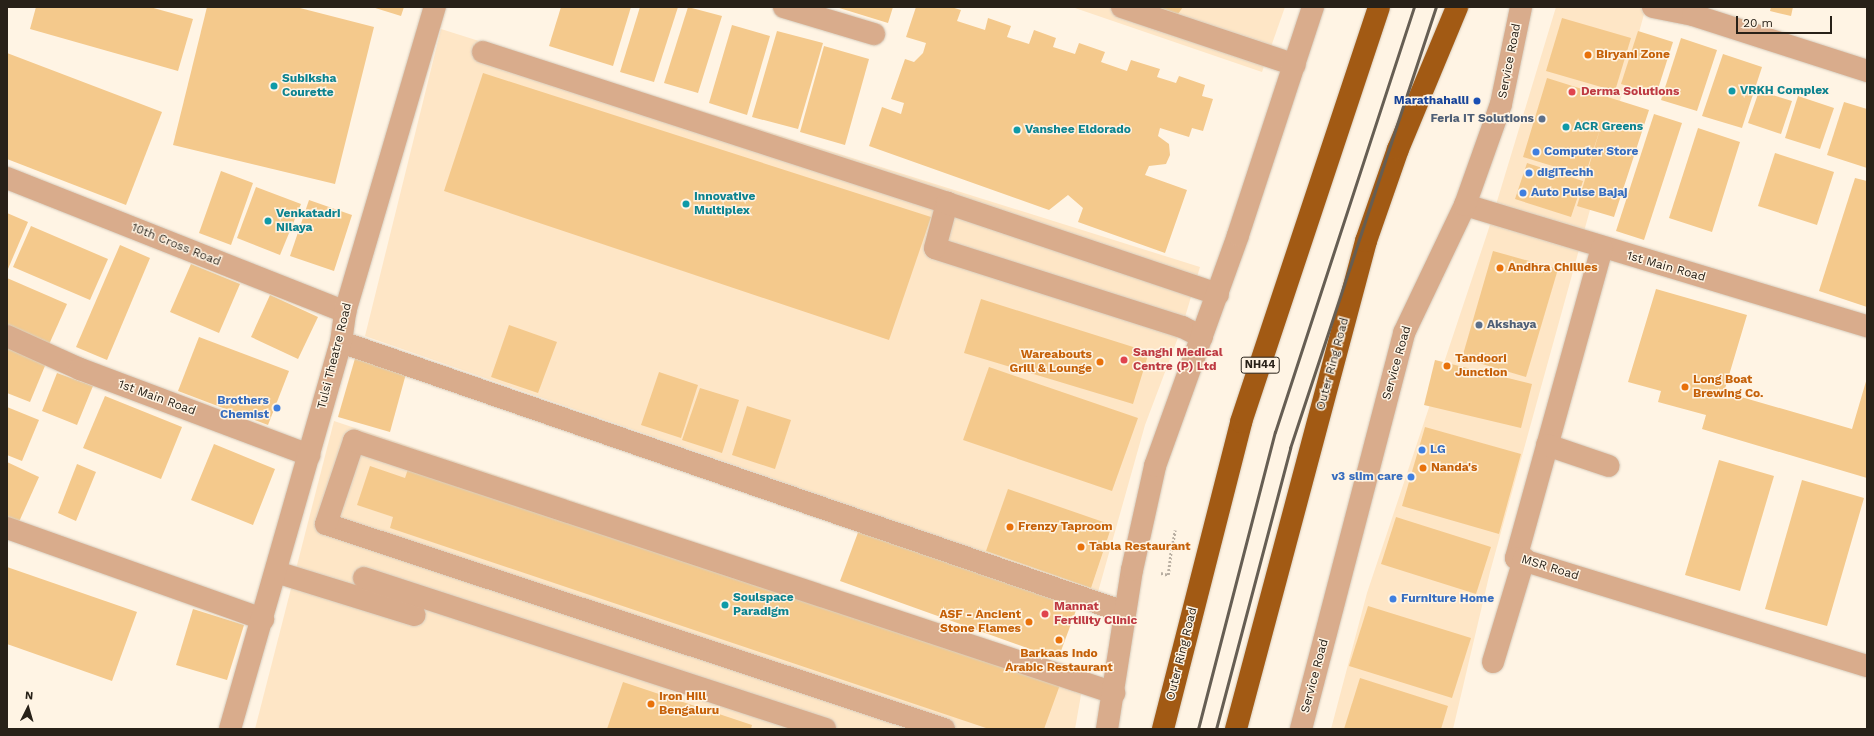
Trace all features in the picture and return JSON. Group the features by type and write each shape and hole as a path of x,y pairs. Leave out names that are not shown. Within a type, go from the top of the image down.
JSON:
{"highway":[{"name":"Outer Ring Road","path":"1162,729 1242,422 1379,7"},
{"name":"Outer Ring Road","path":"1236,729 1366,242 1398,149 1459,10"}],"street":[{"name":"Tulsi Theatre Road","path":"230,729 263,619 341,342 345,312 435,7"},
{"path":"784,7 874,34"},
{"path":"1122,7 1295,65"},
{"path":"1107,729 1114,693 1124,612 1155,466 1218,294 1313,7"},
{"name":"Service Road","path":"1301,729 1404,334 1465,205 1501,104 1521,7"},
{"path":"1653,7 1693,15 1867,71"},
{"path":"483,52 947,203 1218,294"},
{"name":"10th Cross Road","path":"7,178 345,312"},
{"path":"947,203 935,248 1182,327 1202,337"},
{"name":"1st Main Road","path":"1465,205 1602,248 1867,326"},
{"name":"MSR Road","path":"1602,248 1516,558 1524,559 1867,666"},
{"name":"1st Main Road","path":"7,336 80,369 310,454"},
{"path":"341,342 1124,612"},
{"path":"944,729 326,524 354,441 1114,693"},
{"path":"1547,445 1609,466"},
{"path":"7,528 263,619"},
{"path":"1493,662 1524,559"},
{"path":"276,572 415,615"},
{"path":"364,578 825,729"}],"path":[{"path":"1164,553 1165,545 1172,547 1176,530"},
{"path":"1162,567 1161,574 1168,575 1171,550"}],"shaded area":[{"path":"1072,7 1285,7 1262,72"},
{"path":"1556,7 1646,7 1490,572 1453,729 1331,729 1367,593 1488,231"},
{"path":"441,29 1200,267 1182,327 1145,425 1098,592 365,336"},
{"path":"334,421 1085,672 1075,729 255,729"}],"building":[{"path":"36,7 150,7 193,19 178,71 30,29"},
{"name":"Subiksha Courette","path":"207,7 296,7 374,27 335,184 173,145"},
{"path":"372,7 404,7 401,16"},
{"path":"561,7 631,7 613,66 549,46"},
{"path":"640,7 678,7 654,82 620,72"},
{"path":"688,7 722,16 698,93 664,83"},
{"path":"836,7 893,7 888,23"},
{"name":"Vanshee Eldorado","path":"916,7 951,7 961,10 957,21 985,30 988,18 1011,26 1007,37 1029,44 1034,30 1056,38 1053,47 1075,54 1079,43 1105,52 1101,62 1127,71 1131,60 1160,69 1157,77 1176,83 1179,76 1205,85 1202,96 1213,99 1203,131 1192,128 1189,137 1160,128 1158,136 1169,144 1170,155 1166,164 1149,166 1145,175 1187,190 1165,253 1078,222 1083,208 1068,195 1049,210 869,146 882,107 901,114 904,103 891,99 905,59 914,62 923,53 926,43 906,37"},
{"path":"1158,7 1183,7 1178,14"},
{"path":"1771,7 1793,7 1791,16 1770,11"},
{"name":"Biryani Zone","path":"1562,18 1631,38 1615,91 1546,71"},
{"path":"732,25 770,36 747,115 709,103"},
{"path":"777,31 823,43 798,129 752,117"},
{"path":"1638,31 1673,42 1656,95 1621,84"},
{"path":"1681,38 1717,50 1697,111 1661,100"},
{"path":"824,46 869,59 845,145 800,132"},
{"path":"7,53 162,112 126,205 7,159"},
{"name":"VRKH Complex","path":"1723,54 1762,67 1742,128 1702,116"},
{"name":"Innovative Multiplex","path":"483,73 931,217 889,340 444,191"},
{"path":"1547,78 1649,110 1614,217 1577,206 1601,126 1585,176 1523,157"},
{"path":"1759,91 1792,101 1781,134 1748,123"},
{"path":"1798,96 1834,108 1820,149 1785,138"},
{"path":"1844,102 1867,109 1867,168 1827,155"},
{"path":"1654,114 1682,123 1644,240 1616,231"},
{"path":"1698,128 1740,142 1712,232 1669,218"},
{"path":"1775,153 1834,172 1817,225 1758,206"},
{"path":"1527,163 1583,181 1571,217 1515,199"},
{"path":"221,171 253,183 231,245 199,233"},
{"path":"1855,178 1867,181 1867,307 1819,291"},
{"name":"Venkatadri Nilaya","path":"256,187 301,204 280,255 237,238"},
{"path":"309,200 352,215 334,271 290,256"},
{"path":"7,213 28,222 8,269 7,268"},
{"path":"31,226 108,259 90,300 13,267"},
{"path":"120,245 150,258 107,360 76,347"},
{"path":"1493,251 1558,269 1526,377 1462,358"},
{"path":"191,264 240,284 219,333 170,312"},
{"path":"7,278 67,304 47,349 7,332"},
{"name":"Long Boat Brewing Co.","path":"1656,289 1747,315 1724,392 1852,429 1867,378 1867,478 1702,429 1706,415 1658,402 1661,391 1628,382"},
{"path":"270,295 318,317 298,359 251,337"},
{"path":"981,299 1149,352 1133,404 964,353"},
{"path":"509,325 557,342 538,393 491,377"},
{"path":"199,337 289,371 268,425 178,391"},
{"path":"8,346 47,361 30,402 7,393"},
{"path":"356,355 407,370 390,432 338,417"},
{"path":"1435,360 1532,384 1521,428 1424,405"},
{"path":"989,367 1138,418 1112,491 963,440"},
{"path":"659,372 698,385 681,438 641,425"},
{"path":"57,373 93,386 77,425 42,411"},
{"path":"700,388 739,400 722,453 682,440"},
{"path":"105,396 182,427 161,479 83,448"},
{"path":"747,406 791,420 775,469 732,455"},
{"path":"7,407 39,420 22,461 7,455"},
{"path":"1425,427 1521,454 1499,534 1402,506"},
{"path":"214,444 275,469 253,525 191,500"},
{"path":"1719,460 1774,476 1740,591 1685,575"},
{"path":"7,462 39,477 18,524 7,519"},
{"name":"Soulspace Paradigm","path":"410,463 1061,682 1044,729 989,729 390,528 393,517 357,505 370,466 405,478"},
{"path":"77,464 96,472 76,521 58,513"},
{"path":"1802,480 1864,498 1827,626 1765,609"},
{"path":"1008,489 1112,525 1091,588 986,551"},
{"path":"1396,517 1491,547 1476,594 1381,564"},
{"path":"860,527 1078,605 1058,659 840,581"},
{"path":"7,567 137,612 112,681 7,644"},
{"path":"1368,606 1471,638 1452,698 1349,666"},
{"path":"193,609 244,625 227,680 176,665"},
{"path":"1360,678 1448,706 1441,729 1344,729"},
{"name":"Iron Hill Bengaluru","path":"623,682 752,725 751,729 607,729"}],"railway":[{"path":"1198,729 1275,432 1414,7"},
{"path":"1216,729 1290,448 1436,7"}],"place":[{"name":"Biryani Zone","path":"1588,55"},
{"name":"Subiksha Courette","path":"274,86"},
{"name":"VRKH Complex","path":"1732,91"},
{"name":"Derma Solutions","path":"1572,92"},
{"name":"Marathahalli","path":"1477,101"},
{"name":"Feria IT Solutions","path":"1542,119"},
{"name":"ACR Greens","path":"1566,127"},
{"name":"Vanshee Eldorado","path":"1017,130"},
{"name":"Computer Store","path":"1536,152"},
{"name":"digiTechh","path":"1529,173"},
{"name":"Auto Pulse Bajaj","path":"1523,193"},
{"name":"Innovative Multiplex","path":"686,204"},
{"name":"Venkatadri Nilaya","path":"268,221"},
{"name":"Andhra Chillies","path":"1500,268"},
{"name":"Akshaya","path":"1479,325"},
{"name":"Sanghi Medical Centre (P) Ltd","path":"1124,360"},
{"name":"Wareabouts Grill & Lounge","path":"1100,362"},
{"name":"Tandoori Junction","path":"1447,366"},
{"name":"Long Boat Brewing Co.","path":"1685,387"},
{"name":"Brothers Chemist","path":"277,408"},
{"name":"LG","path":"1422,450"},
{"name":"Nanda's","path":"1423,468"},
{"name":"v3 slim care","path":"1411,477"},
{"name":"Frenzy Taproom","path":"1010,527"},
{"name":"Tabla Restaurant","path":"1081,547"},
{"name":"Furniture Home","path":"1393,599"},
{"name":"Soulspace Paradigm","path":"725,605"},
{"name":"Mannat Fertility Clinic","path":"1045,614"},
{"name":"ASF - Ancient Stone Flames","path":"1029,622"},
{"name":"Barkaas Indo Arabic Restaurant","path":"1059,640"},
{"name":"Iron Hill Bengaluru","path":"651,704"}]}
